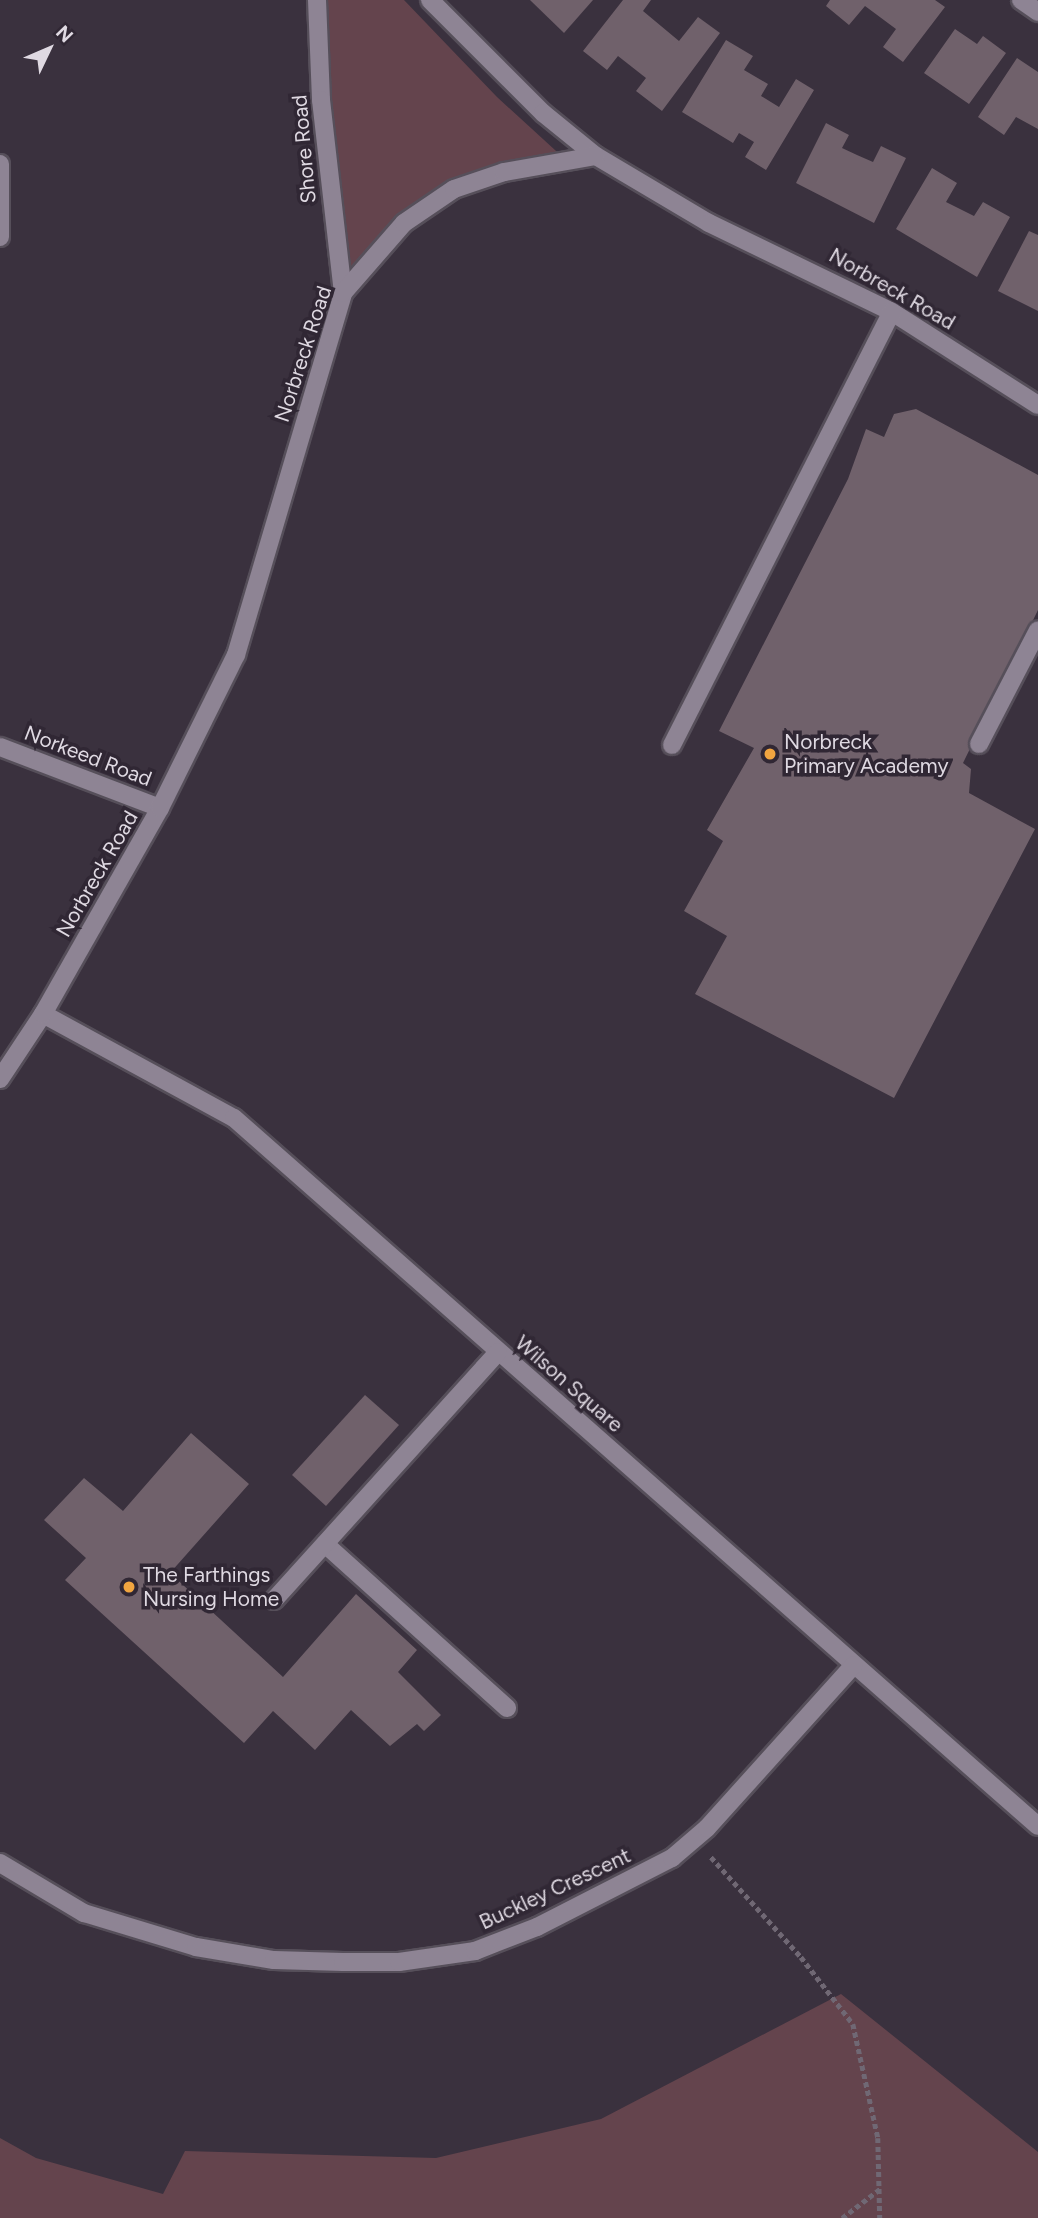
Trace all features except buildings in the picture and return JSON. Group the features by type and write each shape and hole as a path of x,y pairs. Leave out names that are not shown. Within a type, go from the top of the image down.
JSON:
{"street":[{"name":"Shore Road","path":"317,0 321,100 343,293"},
{"path":"430,0 525,96 596,156"},
{"path":"1021,0 1038,12"},
{"name":"Norbreck Road","path":"0,1079 43,1014 160,808 236,655 343,293 404,223 454,189 504,172 596,156 709,223 892,312 1038,405"},
{"path":"0,164 0,237"},
{"path":"673,745 892,312"},
{"path":"979,744 1038,630"},
{"name":"Norkeed Road","path":"0,747 160,808"},
{"name":"Wilson Square","path":"43,1014 234,1118 1038,1826"},
{"path":"274,1600 498,1352"},
{"path":"325,1544 507,1708"},
{"name":"Buckley Crescent","path":"0,1863 84,1913 196,1947 274,1961 399,1962 475,1951 537,1927 672,1858 694,1838 854,1665"}],"path":[{"path":"694,1838 801,1957 853,2024 878,2138 880,2218"},
{"path":"842,2218 880,2189"}],"shaded area":[{"path":"317,0 404,0 497,97 567,161 504,172 404,223 343,293"},
{"path":"841,1994 1038,2152 1038,2218 0,2218 0,2138 36,2158 163,2194 185,2151 436,2158 601,2119"}],"place":[{"name":"Norbreck Primary Academy","path":"770,754"},
{"name":"The Farthings Nursing Home","path":"129,1587"}]}
